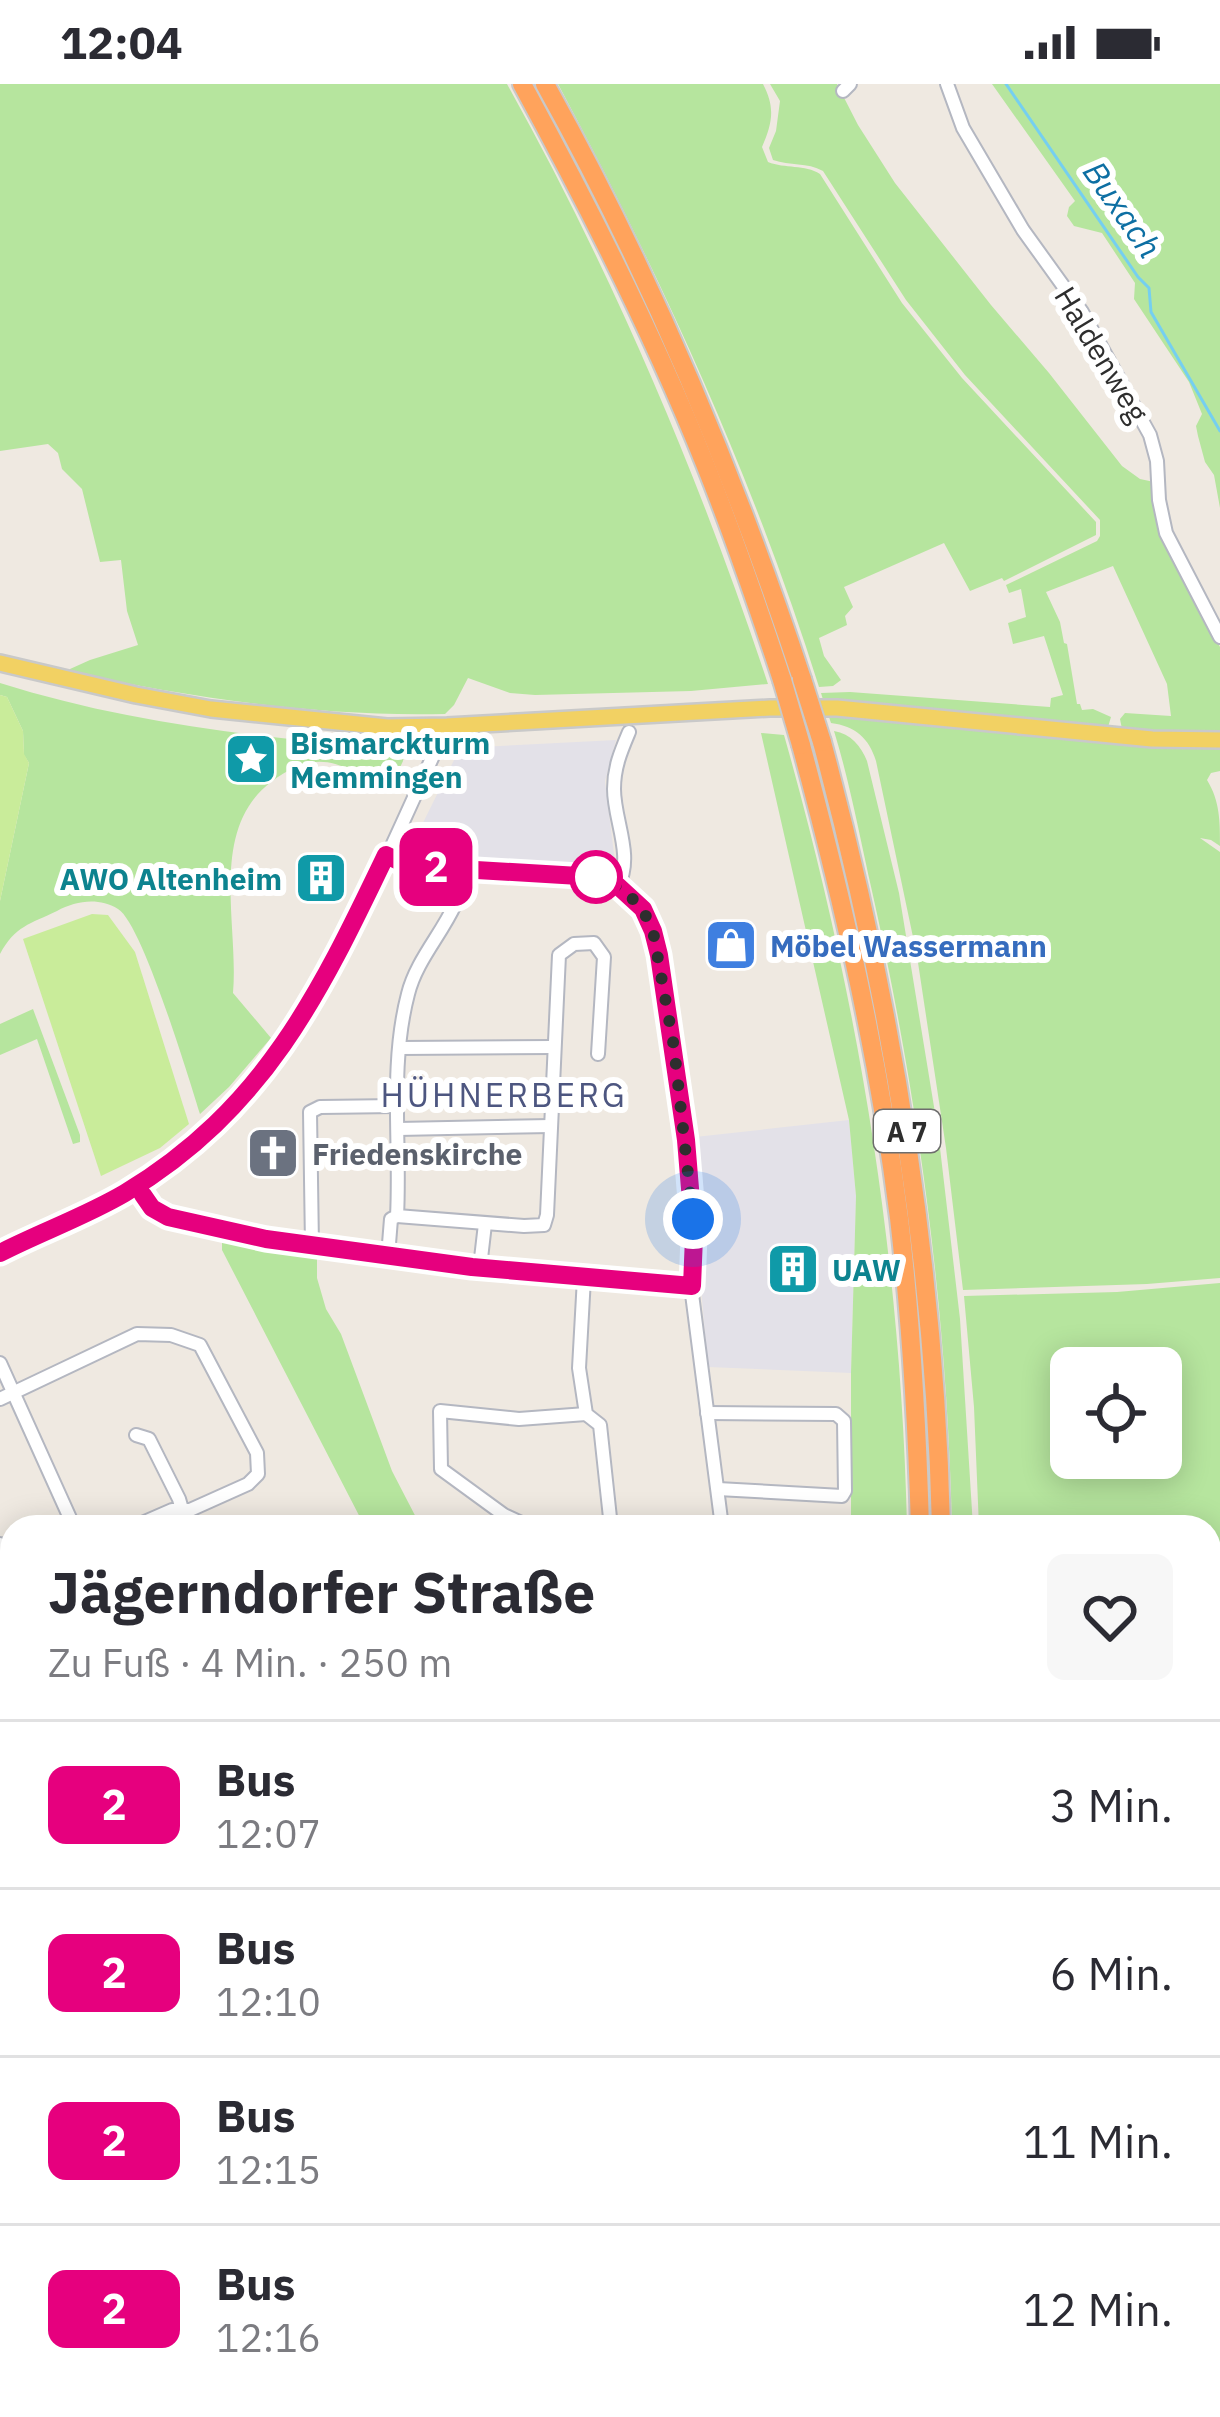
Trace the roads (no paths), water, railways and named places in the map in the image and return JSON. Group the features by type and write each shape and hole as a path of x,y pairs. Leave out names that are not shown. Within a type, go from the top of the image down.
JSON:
{"highway":[{"name":"A 7","path":"522,84 603,237 669,378 721,505 801,745 857,970 880,1095 912,1346 919,1515"},
{"name":"A 7","path":"545,84 691,377 763,561 822,742 875,955 914,1180 936,1396 941,1515"}],"main road":[{"path":"0,663 212,709 387,727 837,708 1153,739 1220,740"}],"street":[{"name":"Haldenweg","path":"947,84 963,128 1023,230 1082,313 1150,435 1166,533 1220,638"},
{"path":"0,1253 136,1185 206,1133 252,1086 320,987 447,726"},
{"path":"618,886 624,858 615,772 629,732"},
{"path":"386,855 409,866 596,877 618,886 643,909 659,955 686,1140 694,1237 692,1286 721,1515"},
{"path":"397,1216 400,1048 409,987 461,891 464,868"},
{"path":"388,1256 391,1219 397,1216 544,1225 560,955 574,944 594,943 604,958 598,1054"},
{"path":"400,1048 554,1047"},
{"path":"312,1246 310,1112 320,1107 397,1106"},
{"path":"398,1129 551,1126"},
{"path":"136,1185 152,1208 168,1217 266,1239 480,1267 692,1286"},
{"path":"480,1267 485,1224"},
{"path":"584,1278 579,1369 586,1414 599,1425 610,1515"},
{"path":"7,1396 137,1334 171,1335 200,1345 257,1454 258,1474 248,1484 190,1510 161,1515"},
{"path":"0,1363 7,1396 68,1515"},
{"path":"506,1515 441,1469 440,1411 518,1419 586,1414"},
{"path":"707,1413 836,1414 844,1421 842,1496 718,1489"},
{"path":"136,1435 149,1439 183,1515"}],"waterway":[{"name":"Buxach","path":"1006,84 1149,288 1151,312 1220,431"}],"place":[{"name":"Bismarckturm Memmingen","path":"251,759"},
{"name":"AWO Altenheim","path":"321,878"},
{"name":"Möbel Wassermann","path":"731,945"},
{"name":"Friedenskirche","path":"273,1153"},
{"name":"UAW","path":"793,1269"}],"district":[{"name":"HÜHNERBERG","path":"504,1094"}]}
